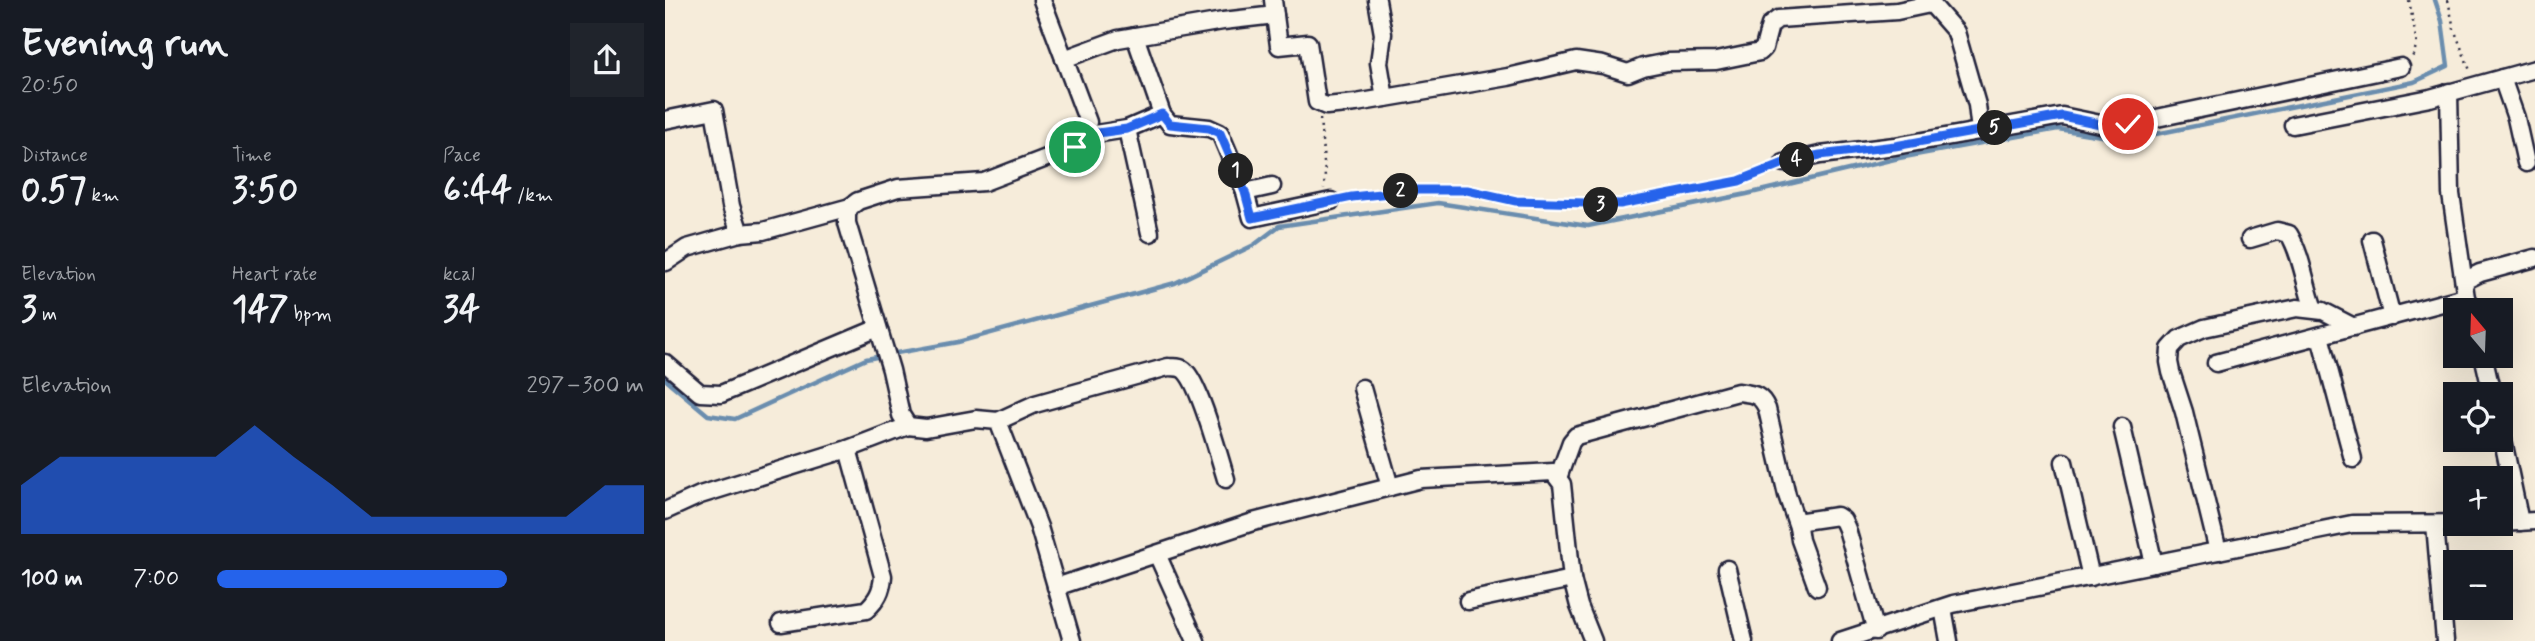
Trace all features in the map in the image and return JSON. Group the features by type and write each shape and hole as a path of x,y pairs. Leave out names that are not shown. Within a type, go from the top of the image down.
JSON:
{"street":[{"path":"666,262 687,248 740,233 763,231 850,206 898,188 984,182 1075,147 1088,122 1042,0"},
{"path":"1377,0 1383,34 1379,63 1385,98"},
{"path":"1064,59 1118,39 1223,21 1274,7 1279,46 1308,43 1317,102 1326,106 1508,77 1576,61 1603,65 1628,73 1643,66 1668,62 1728,60 1760,52 1764,48 1770,25 1778,19 1896,10 1929,2 1957,32 1977,105 1980,131"},
{"path":"1135,36 1162,114 1170,124 1209,128 1220,133 1245,192 1252,218 1331,201"},
{"path":"1784,163 2062,116 2110,126 2128,124 2401,67"},
{"path":"2293,125 2449,92 2535,69"},
{"path":"2502,78 2516,118 2526,163"},
{"path":"2449,92 2451,194 2468,298"},
{"path":"665,120 714,110 731,206 740,233"},
{"path":"1083,135 1127,129 1162,114"},
{"path":"1127,129 1150,233"},
{"path":"1245,192 1272,186"},
{"path":"850,206 847,223 891,370 901,415 908,426"},
{"path":"2250,239 2277,231 2289,234 2295,244 2304,284 2314,309"},
{"path":"2372,240 2392,317"},
{"path":"2464,281 2480,273 2535,258"},
{"path":"2216,363 2443,303"},
{"path":"2218,551 2185,412 2171,372 2170,349 2179,339 2204,328 2297,308 2314,309 2354,327"},
{"path":"665,363 700,393 721,394 879,332"},
{"path":"2320,336 2353,459"},
{"path":"665,511 700,495 848,449 908,426 926,428 976,419 998,421 1035,404 1168,367 1186,371 1198,394 1226,479"},
{"path":"1362,387 1390,487"},
{"path":"1558,478 1571,442 1576,436 1738,392 1758,394 1767,409 1787,495 1817,587"},
{"path":"998,421 1039,527 1072,641"},
{"path":"2122,427 2154,564"},
{"path":"781,623 866,610 882,587 883,576 848,449"},
{"path":"2507,452 2527,522"},
{"path":"2064,462 2091,577"},
{"path":"1056,587 1253,523 1421,479 1553,472 1562,484 1573,579 1579,606 1593,641"},
{"path":"1798,527 1803,521 1827,516 1837,516 1843,520 1876,631"},
{"path":"1840,641 1943,608 2352,524 2443,524"},
{"path":"2435,524 2445,641"},
{"path":"1157,554 1196,641"},
{"path":"1727,569 1744,641"},
{"path":"1468,601 1573,579"},
{"path":"1943,608 1949,641"}],"path":[{"path":"2401,67 2413,57 2417,44 2409,0"},
{"path":"2448,0 2474,85"},
{"path":"1317,102 1323,139 1325,196 1331,201 1444,189 1483,192 1516,201 1620,204 1739,181 1784,163"}],"waterway":[{"path":"891,354 958,342 1175,283 1254,245 1279,226 1438,203 1588,226 1747,194 1899,158 2058,129 2126,140 2414,82 2448,66 2442,21 2435,0"},
{"path":"665,379 708,415 735,419 866,359 882,356"}],"route":[{"path":"1075,147 1083,135 1127,129 1162,114 1170,124 1209,128 1220,133 1245,192 1252,218 1352,197 1417,190 1467,190 1516,201 1620,204 1739,181 1784,163 1820,155 1895,146 2062,116 2083,118 2110,126 2128,124"}]}
